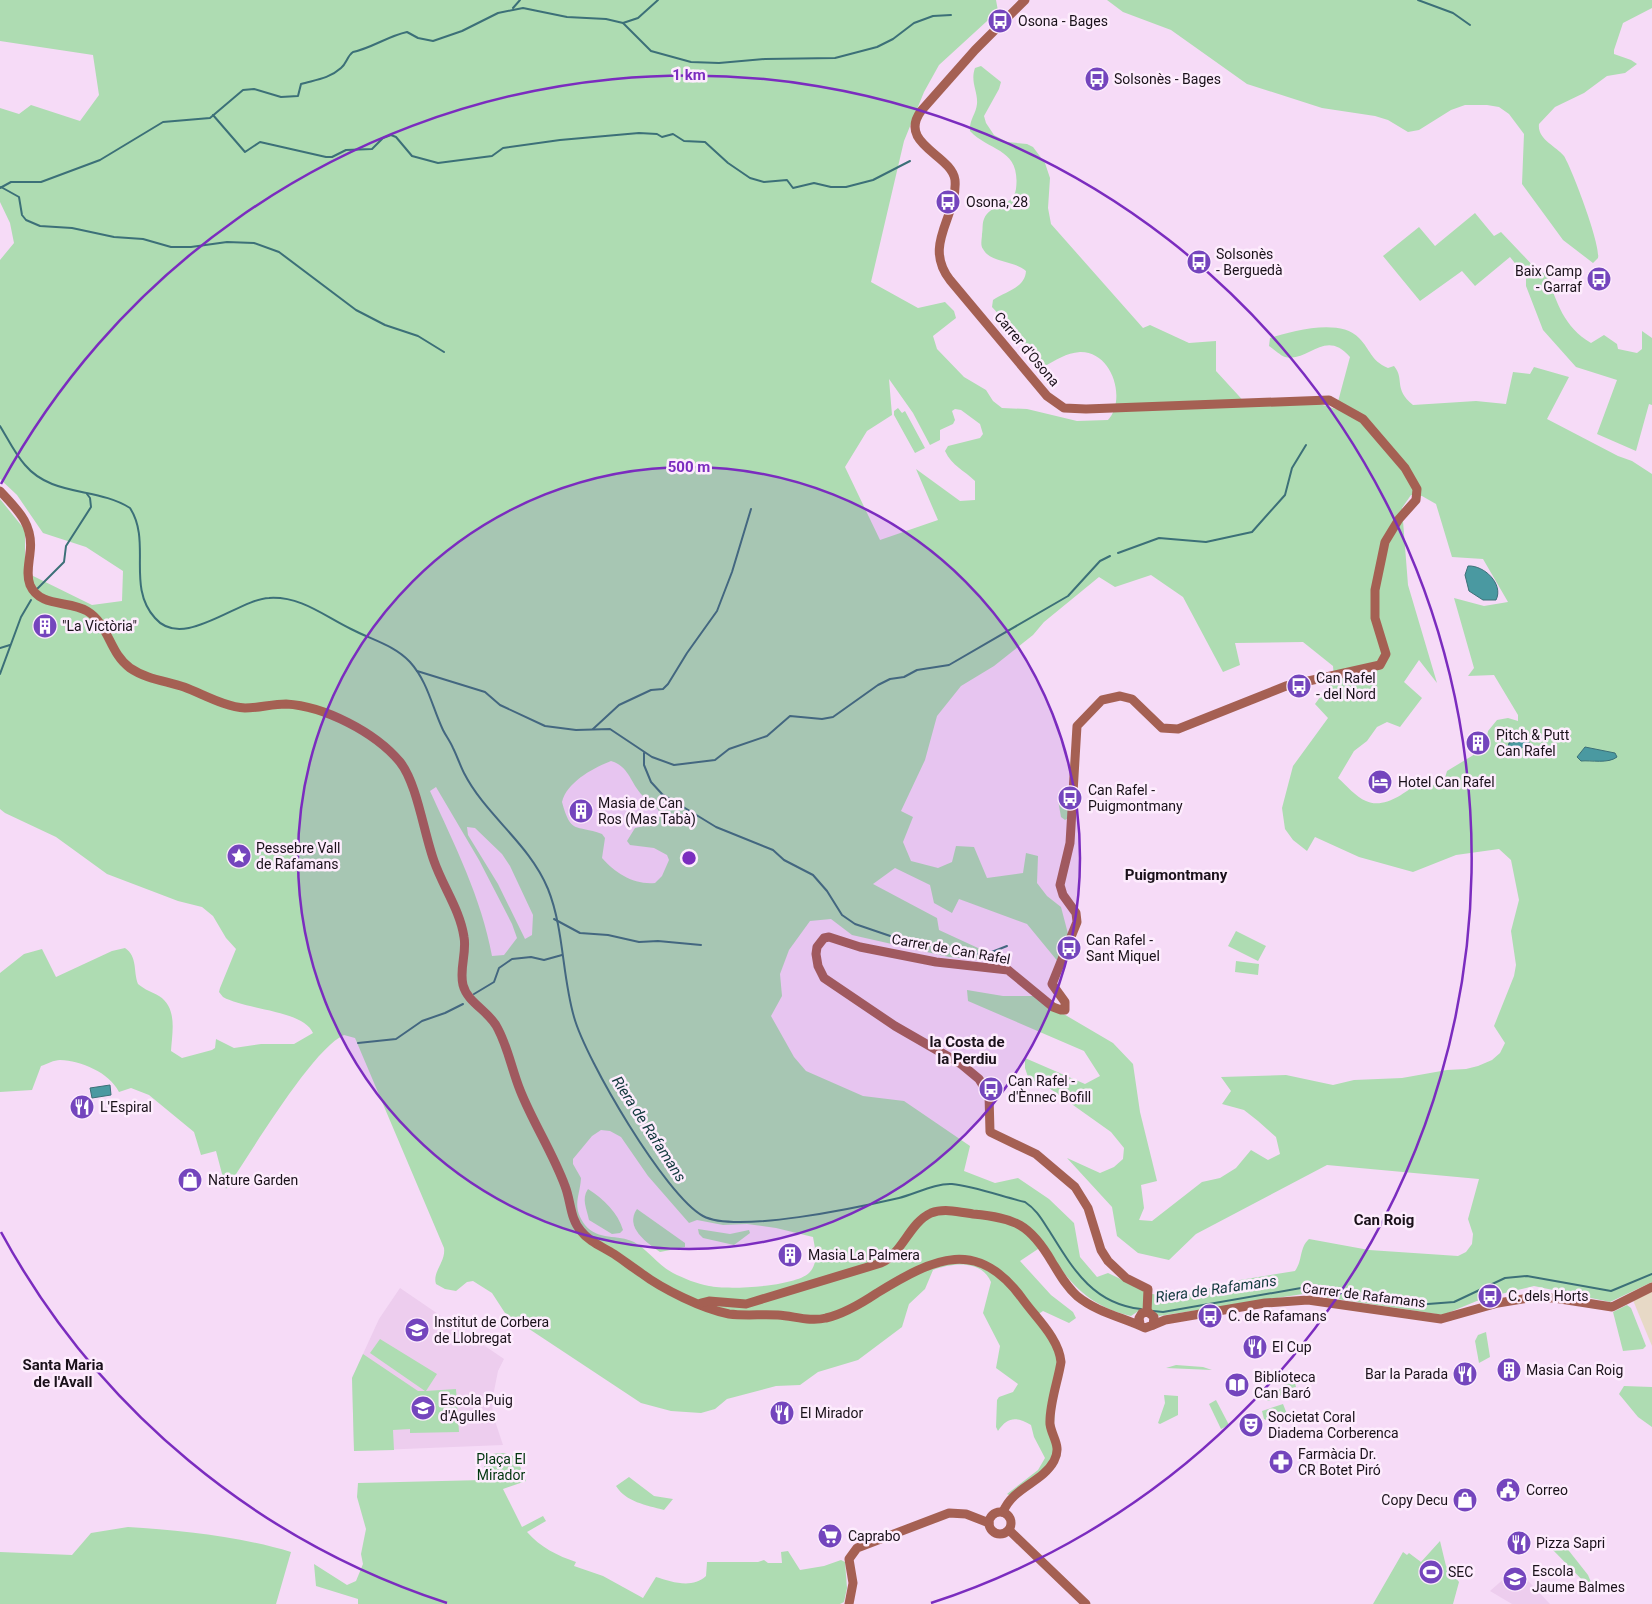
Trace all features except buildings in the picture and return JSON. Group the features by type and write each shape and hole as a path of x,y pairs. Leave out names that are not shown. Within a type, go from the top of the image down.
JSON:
{"street":[{"name":"Carrer d'Osona","path":"1025,0 974,50 921,111 916,120 916,129 921,142 949,168 954,178 954,188 939,252 940,266 946,275 1047,396 1060,406 1069,409 1086,409 1332,401 1363,419 1406,468 1417,489 1416,500"},
{"path":"0,491 25,520 30,531 32,539 28,577 33,591 50,602 79,607 93,615 102,624 118,656 132,669 150,678 238,707 289,704 322,711 344,720 369,736 399,760 408,777 435,864 462,927 465,948 462,975 464,987 470,999 492,1018 499,1030 518,1087 566,1188 576,1224 588,1239 646,1277 701,1304 733,1314 772,1314 818,1320 836,1316 903,1277 939,1262 972,1259 1002,1275 1012,1284 1058,1346 1061,1357 1050,1420 1058,1449 1055,1460 1042,1475 1016,1492 1007,1502 1003,1512"},
{"name":"Carrer de Can Rafel","path":"1145,1318 1148,1294 1108,1261 1101,1250 1088,1208 1075,1187 1036,1154 990,1132 988,1127 989,1095 979,1079 961,1064 895,1026 829,982 818,966 817,947 824,938 829,937 865,948 936,962 1008,970 1053,1007 1065,1010 1065,1002 1052,984 1077,922 1076,913 1061,892 1060,885 1070,843 1077,726 1102,700 1120,696 1132,700 1162,728 1178,729 1286,686 1380,665 1386,654 1375,618 1373,601 1383,551 1389,534 1416,500"},
{"name":"Carrer de Rafamans","path":"701,1304 709,1300 746,1304 881,1264 894,1256 926,1217 937,1212 950,1211 1002,1217 1019,1224 1043,1248 1067,1286 1077,1296 1098,1310 1119,1319 1145,1318 1165,1320 1265,1303 1308,1300 1441,1319 1524,1299 1547,1297 1612,1307 1652,1287"},
{"path":"1003,1512 1010,1517 1011,1524 1009,1530 1002,1535 996,1534 990,1529 989,1523 993,1514 1003,1512"},
{"path":"849,1604 853,1583 849,1559 857,1548 949,1513 966,1514 989,1523"},
{"path":"1009,1530 1086,1604"}],"shaded area":[{"path":"1468,566 1480,569 1491,577 1497,588 1496,600 1483,600 1469,591 1465,575"},
{"path":"1526,740 1531,744 1514,751 1508,748 1509,743"},
{"path":"1585,747 1615,753 1617,757 1604,761 1581,761 1577,757"},
{"path":"110,1085 111,1095 92,1098 90,1088"},
{"path":"1652,1282 1652,1346 1630,1293"},
{"path":"400,1288 504,1359 498,1371 492,1401 493,1415 503,1445 354,1451 352,1378 379,1319"},
{"name":"SEC","path":"1433,1562 1440,1568 1428,1582 1421,1576"},
{"name":"Escola Jaume Balmes","path":"1516,1568 1550,1604 1512,1604 1490,1591"}],"green space":[{"path":"0,0 996,0 998,11 939,65 924,92 904,141 871,282 918,308 945,302 954,311 956,318 933,336 937,349 964,377 986,390 993,401 1002,408 1027,409 1077,421 1108,420 1114,411 1116,389 1108,368 1101,359 1091,354 1080,352 1070,354 1045,366 1033,361 1025,351 1016,333 992,307 993,300 1019,285 1025,277 1026,271 1021,267 986,254 981,242 984,219 991,210 1006,203 1014,195 1016,176 1014,166 1009,158 970,131 977,104 974,73 975,68 981,66 1001,82 984,116 986,123 994,135 1007,142 1027,144 1033,147 1045,163 1050,178 1048,208 1051,224 1143,328 1150,325 1189,343 1216,341 1216,371 1249,407 1306,400 1336,409 1350,357 1341,349 1325,346 1293,358 1285,357 1269,346 1270,338 1316,328 1329,327 1340,329 1351,332 1359,338 1378,362 1388,368 1394,366 1399,375 1403,394 1413,405 1476,401 1506,404 1513,372 1530,374 1534,367 1569,377 1547,419 1618,456 1632,461 1652,474 1652,1282 1610,1302 1534,1286 1484,1298 1443,1315 1303,1294 1159,1316 1152,1310 1143,1308 1131,1316 1116,1312 1090,1299 1070,1281 1044,1245 1020,1261 1051,1295 1073,1312 1076,1318 1069,1323 1043,1311 1037,1315 1059,1344 1054,1424 1060,1455 1015,1498 1007,1494 1038,1470 1045,1458 1034,1437 1031,1425 1021,1420 1013,1419 1005,1423 998,1431 996,1427 997,1400 999,1397 1013,1392 1018,1384 996,1368 1000,1346 983,1313 991,1282 980,1269 973,1266 957,1265 933,1270 925,1289 909,1304 902,1327 858,1360 818,1372 800,1385 776,1386 727,1399 715,1409 701,1413 671,1411 641,1403 505,1313 492,1293 473,1281 467,1282 456,1291 445,1289 436,1284 436,1275 443,1258 444,1248 355,1038 344,1035 331,1044 315,1060 282,1105 226,1189 216,1151 201,1155 194,1132 149,1095 131,1088 119,1092 109,1079 85,1065 68,1061 55,1061 41,1066 32,1090 0,1092 0,973 24,954 42,949 56,977 112,951 125,948 134,960 138,984 159,996 169,1007 173,1029 171,1051 182,1058 212,1050 215,1048 216,1039 234,1048 261,1044 294,1044 313,1033 307,1025 286,1015 245,1005 223,997 219,992 220,988 236,949 226,938 213,916 202,907 178,901 107,874 56,837 0,809 0,499 25,530 25,572 92,605 122,601 123,571 86,547 43,533 17,495 0,479 0,260 14,243 10,223 0,202 0,108 19,114 31,105 80,121 99,95 93,55 0,41","holes":["889,379 913,413 930,445 940,440 940,430 953,424 955,420 952,411 955,409 961,410 980,424 983,434 980,438 948,446 945,451 955,464 975,481 975,500 960,501 916,469 938,520 880,540 845,467 867,431 892,415","1411,495 1422,496 1436,504 1452,557 1483,559 1508,602 1484,606 1454,598 1474,668 1468,676 1494,675 1518,715 1518,721 1508,718 1497,720 1488,731 1485,748 1447,771 1443,785 1416,784 1393,799 1386,802 1373,803 1359,797 1338,778 1354,751 1367,741 1377,727 1387,722 1400,727 1422,698 1404,682 1419,660 1437,683 1408,585 1402,508","1151,575 1183,597 1223,672 1240,665 1235,643 1303,642 1333,666 1334,678 1315,704 1328,718 1293,766 1282,808 1285,829 1293,840 1307,851 1315,837 1359,857 1413,872 1456,855 1499,849 1511,860 1519,900 1511,931 1516,965 1514,976 1494,1026 1505,1043 1500,1053 1492,1060 1478,1066 1402,1078 1354,1080 1333,1085 1286,1075 1221,1077 1231,1091 1222,1104 1244,1110 1258,1121 1276,1137 1280,1154 1268,1160 1251,1150 1236,1168 1220,1178 1202,1182 1152,1221 1139,1220 1144,1208 1141,1185 1157,1181 1140,1112 1133,1064 1113,1043 1033,996 1003,996 967,990 968,1001 1084,1051 1100,1076 1085,1084 1025,1058 1025,1068 1029,1080 1042,1083 1111,1132 1124,1148 1123,1159 1114,1167 1100,1173 1067,1158 1112,1207 1117,1236 1138,1253 1169,1260 1196,1234 1327,1165 1479,1179 1468,1219 1473,1234 1472,1244 1466,1252 1458,1256 1369,1250 1309,1239 1304,1246 1295,1271 1240,1280 1178,1297 1152,1294 1108,1273 1097,1277 1080,1257 1074,1223 1049,1199 1018,1178 995,1183 964,1171 970,1146 904,1101 863,1096 806,1071 794,1057 771,1016 782,996 780,974 789,950 810,921 831,919 852,935 949,957 998,961 998,953 978,948 939,930 937,918 873,884 895,868 930,885 934,903 952,913 959,899 1027,924 1064,969 1072,949 1061,907 1047,896 1037,883 1038,856 1026,853 1023,873 987,878 974,847 956,846 952,862 938,868 911,861 903,842 913,817 901,811 925,760 937,716 961,686 994,666 1033,635 1044,622 1099,577 1115,587","611,761 622,767 643,796 660,813 658,823 635,828 627,841 630,845 654,848 667,855 669,860 662,876 655,883 632,880 613,869 602,858 605,838 602,834 575,827 568,820 562,802 565,795 575,782 596,768","436,787 479,860 512,924 517,938 504,955 492,956 481,913 458,852 430,791","467,827 475,828 502,854 510,866 533,915 532,935 525,939 498,884 468,835","601,1130 610,1131 621,1137 648,1176 689,1223 697,1220 723,1225 747,1224 776,1228 813,1237 816,1256 814,1265 809,1273 801,1278 790,1282 760,1286 731,1288 709,1286 681,1277 668,1270 634,1242 596,1233 585,1225 577,1207 581,1178 573,1164 573,1159 592,1136"]},
{"path":"1107,0 1652,0 1652,8 1623,23 1614,50 1614,54 1637,64 1625,73 1607,76 1584,93 1555,107 1539,124 1541,134 1561,152 1568,164 1591,223 1598,250 1598,258 1593,263 1563,240 1522,184 1524,134 1509,114 1499,107 1465,105 1451,110 1419,130 1408,132 1388,120 1375,116 1322,108 1247,84 1171,30 1123,12"},
{"path":"1475,213 1494,236 1501,232 1538,271 1546,274 1562,313 1574,329 1591,343 1604,335 1617,344 1618,349 1637,353 1642,349 1642,331 1652,338 1652,405 1649,404 1636,451 1597,434 1617,380 1576,367 1543,330 1526,286 1526,277 1510,257 1475,286 1462,271 1420,301 1383,256 1419,227 1435,246"},
{"path":"898,408 902,413 905,411 925,448 915,453 894,415 894,411"},
{"path":"1070,798 1068,818 1065,820 1061,817 1058,800"},
{"path":"1236,931 1266,946 1258,961 1228,946"},
{"path":"1236,961 1259,964 1258,975 1235,972"},
{"path":"588,1189 600,1197 614,1212 623,1230 620,1233 612,1234 589,1220 585,1200"},
{"path":"637,1209 685,1243 685,1247 660,1252 649,1244 635,1228 633,1222"},
{"path":"698,1229 730,1234 749,1230 750,1233 734,1245 703,1238 699,1234"},
{"path":"1627,1305 1631,1308 1646,1346 1643,1349 1623,1351 1613,1312"},
{"path":"1486,1332 1490,1357 1479,1363 1475,1341 1478,1335"},
{"name":"Escola Puig d'Agulles","path":"380,1339 437,1374 426,1391 456,1389 459,1432 410,1433 410,1429 393,1430 394,1450 354,1451 352,1378 363,1354 418,1391 425,1391 370,1353"},
{"path":"1176,1365 1203,1367 1212,1370 1166,1368"},
{"path":"1295,1383 1296,1387 1275,1399 1267,1401 1285,1384"},
{"path":"1624,1386 1652,1387 1652,1427 1638,1417 1619,1394"},
{"path":"1164,1395 1178,1396 1178,1415 1160,1424 1158,1423 1165,1403"},
{"path":"1216,1400 1229,1425 1221,1429 1209,1404"},
{"path":"1283,1404 1287,1414 1264,1419 1262,1411"},
{"name":"Plaça El Mirador","path":"500,1453 511,1455 518,1461 526,1481 503,1489 522,1527 543,1516 546,1521 527,1532 538,1542 563,1557 576,1562 574,1566 603,1576 643,1598 656,1577 682,1583 695,1582 706,1576 707,1562 758,1562 764,1560 768,1563 782,1563 781,1552 788,1551 800,1570 824,1566 841,1560 845,1562 847,1588 844,1602 840,1604 358,1604 358,1599 316,1586 314,1564 347,1585 356,1581 363,1564 361,1554 366,1529 357,1497 358,1483 484,1480 484,1455"},
{"path":"629,1477 654,1496 673,1499 664,1510 625,1496 616,1486"},
{"path":"128,1527 211,1535 252,1542 291,1552 276,1604 0,1604 0,1552 72,1555 91,1533"},
{"path":"1440,1541 1446,1566 1459,1582 1453,1604 1373,1604 1403,1552 1407,1555 1409,1553 1421,1562"},
{"path":"1562,1542 1588,1575 1596,1594 1551,1548"}],"waterway":[{"path":"513,8 520,0"},
{"path":"0,188 11,182 41,182 100,160 163,122 210,118 243,90 254,89 281,97 298,96 301,84 336,72 353,52 393,36 407,32 418,38 433,41 462,31 498,13 523,8 567,17 606,19 623,23 638,18 658,0"},
{"path":"1418,0 1453,13 1470,25"},
{"path":"623,23 651,51 691,62 719,63 765,59 835,58 877,47 893,39 914,23 933,16 951,15"},
{"path":"213,115 245,152 260,142 332,157 346,150 372,149 383,138 391,135 396,137 412,156 438,163 492,156 503,148 560,140 639,133 657,134 662,137 673,134 684,141 705,142 728,163 750,178 764,182 787,180 793,188 814,183 831,187 846,187 873,180 910,161"},
{"path":"1,187 19,197 22,215 26,220 40,226 72,228 114,237 143,239 171,247 191,247 227,242 254,243 279,252 356,310 385,325 418,336 444,352"},
{"name":"Riera de Rafamans","path":"0,426 18,456 36,475 61,487 117,501 130,508 136,521 139,535 142,592 155,618 167,627 180,629 195,626 211,621 256,600 281,598 312,608 390,647 410,662 421,678 443,730 473,788 519,843 540,873 548,889 557,920 574,1017 581,1037 594,1063 629,1125 668,1182 687,1203 703,1216 719,1221 769,1221 857,1207 899,1198 939,1185 952,1184 969,1187 1025,1202 1033,1208 1067,1259 1086,1283 1110,1300 1124,1306 1141,1309"},
{"path":"1118,553 1159,538 1206,542 1252,532 1285,495 1292,468 1306,445"},
{"path":"37,589 64,562 66,546 91,507 90,498 87,494"},
{"path":"593,729 619,705 651,690 663,689 668,684 687,653 717,611 732,572 751,509"},
{"path":"417,671 485,692 500,705 545,726 576,730 610,729 652,757 674,765 715,760 729,749 767,736 790,716 822,719 833,717 878,685 890,679 904,677 917,670 949,665 1068,596 1100,561 1110,556"},
{"path":"0,674 21,617 31,600"},
{"path":"0,648 10,645"},
{"path":"644,753 644,765 651,782 662,794 716,827 773,850 784,860 813,875 827,891 842,915 855,924 902,940 984,955 1007,946"},
{"path":"554,919 580,933 608,935 639,942 658,941 701,945"},
{"path":"474,994 494,982 499,968 512,959 531,957 544,960 562,955"},
{"path":"358,1043 396,1039 422,1021 463,1004"},
{"name":"Riera de Rafamans","path":"1153,1311 1163,1312 1301,1288 1428,1304 1454,1302 1505,1278 1527,1276 1611,1291 1652,1274"}],"place":[{"name":"Osona - Bages","path":"1000,21"},
{"name":"Solsonès - Bages","path":"1097,79"},
{"name":"Osona, 28","path":"948,202"},
{"name":"Solsonès - Berguedà","path":"1199,262"},
{"name":"Baix Camp - Garraf","path":"1599,279"},
{"name":"\"La Victòria\"","path":"45,626"},
{"name":"Can Rafel - del Nord","path":"1299,686"},
{"name":"Pitch & Putt Can Rafel","path":"1478,743"},
{"name":"Hotel Can Rafel","path":"1380,782"},
{"name":"Can Rafel - Puigmontmany","path":"1070,798"},
{"name":"Masia de Can Ros (Mas Tabà)","path":"581,811"},
{"name":"Pessebre Vall de Rafamans","path":"239,856"},
{"name":"Can Rafel - Sant Miquel","path":"1069,948"},
{"name":"Can Rafel - d'Ènnec Bofill","path":"991,1089"},
{"name":"L'Espiral","path":"82,1107"},
{"name":"Nature Garden","path":"190,1180"},
{"name":"Masia La Palmera","path":"790,1255"},
{"name":"C. dels Horts","path":"1490,1296"},
{"name":"C. de Rafamans","path":"1210,1316"},
{"name":"Institut de Corbera de Llobregat","path":"417,1330"},
{"name":"El Cup","path":"1255,1347"},
{"name":"Masia Can Roig","path":"1509,1370"},
{"name":"Bar la Parada","path":"1465,1374"},
{"name":"Biblioteca Can Baró","path":"1237,1385"},
{"name":"Escola Puig d'Agulles","path":"423,1408"},
{"name":"El Mirador","path":"782,1413"},
{"name":"Societat Coral Diadema Corberenca","path":"1251,1425"},
{"name":"Farmàcia Dr. CR Botet Piró","path":"1281,1462"},
{"name":"Correo","path":"1508,1490"},
{"name":"Copy Decu","path":"1465,1500"},
{"name":"Caprabo","path":"830,1536"},
{"name":"Pizza Sapri","path":"1519,1543"},
{"name":"SEC","path":"1431,1572"},
{"name":"Escola Jaume Balmes","path":"1515,1579"}],"district":[{"name":"Puigmontmany","path":"1176,875"},
{"name":"la Costa de la Perdiu","path":"967,1050"},
{"name":"Can Roig","path":"1384,1220"},
{"name":"Santa Maria de l'Avall","path":"63,1374"}]}
